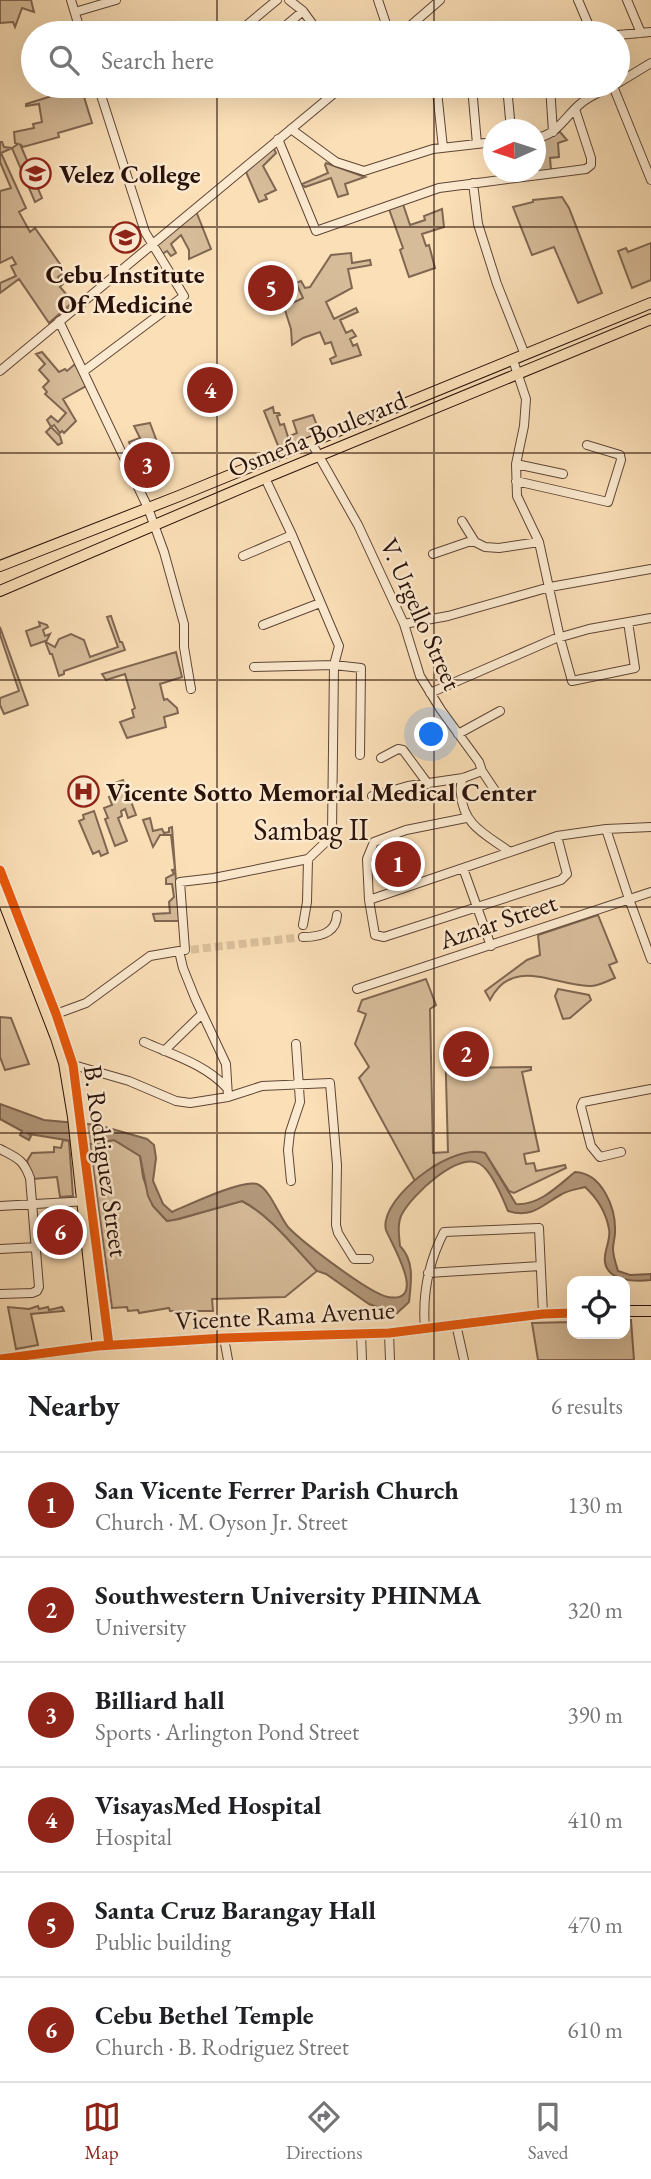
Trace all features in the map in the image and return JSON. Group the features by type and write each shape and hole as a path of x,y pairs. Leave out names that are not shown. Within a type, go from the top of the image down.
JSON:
{"main road":[{"name":"Osmeña Boulevard","path":"0,566 651,303"},
{"name":"Osmeña Boulevard","path":"0,591 265,478 651,319"},
{"name":"B. Rodriguez Street","path":"0,870 2,890 68,1064"},
{"name":"B. Rodriguez Street","path":"2,890 56,1014 68,1064 104,1345"},
{"path":"630,1311 651,1311"},
{"name":"Vicente Rama Avenue","path":"0,1359 104,1345 389,1333 567,1313"}],"street":[{"path":"71,0 78,21"},
{"path":"75,12 116,0"},
{"path":"252,21 277,0"},
{"path":"289,0 310,21"},
{"path":"378,0 385,21"},
{"path":"416,21 440,0"},
{"path":"578,0 587,21"},
{"path":"627,0 641,33"},
{"path":"291,21 303,11"},
{"path":"630,34 651,32"},
{"path":"630,77 650,67"},
{"path":"84,371 184,296 145,232 102,98"},
{"path":"0,371 328,98"},
{"path":"438,98 443,148"},
{"path":"473,98 477,144"},
{"path":"509,98 510,119"},
{"path":"551,98 553,132"},
{"path":"546,136 553,132 581,103 590,98"},
{"path":"619,98 648,166 651,180"},
{"path":"278,139 316,231 439,188 586,169 591,165 591,158 575,109"},
{"path":"291,129 337,162 364,171 433,149 483,143"},
{"path":"473,183 478,224 497,284 525,355"},
{"path":"59,321 148,508 184,624 184,647 191,689"},
{"path":"513,360 526,399 524,426 516,464 517,496 539,542 572,681 635,668 628,622"},
{"name":"V. Urgello Street","path":"311,442 358,525 404,624 421,676 496,792"},
{"path":"516,481 608,502 621,460 620,455 587,445"},
{"path":"516,464 563,474"},
{"path":"227,1093 226,1064 183,968 180,881 214,878 308,859 332,833 334,665 339,646 265,478"},
{"path":"462,522 475,542 485,547 499,548 539,542"},
{"path":"243,556 292,535"},
{"path":"433,554 459,544 475,542"},
{"path":"404,624 448,616 550,587 651,569"},
{"path":"262,625 320,603"},
{"path":"430,693 560,638 589,629 651,618"},
{"path":"254,667 360,667 360,755"},
{"path":"458,734 500,711"},
{"path":"381,758 398,749 403,750 428,784"},
{"path":"372,796 408,786 463,778 482,771"},
{"path":"463,778 460,791 462,808 467,818 510,852"},
{"path":"467,818 406,830 374,842 367,859 369,900 375,935 384,937 565,877 566,869 557,836"},
{"path":"369,900 557,836 606,829 651,827"},
{"path":"606,829 651,959"},
{"path":"303,925 307,902 308,859"},
{"path":"463,869 491,946"},
{"name":"Aznar Street","path":"357,989 651,892"},
{"path":"303,937 326,934 337,920 337,915"},
{"path":"56,1014 86,1003 150,956 182,950"},
{"path":"164,1051 202,1014"},
{"path":"144,1042 204,1068 215,1075 227,1093"},
{"path":"291,1181 288,1150 290,1132 300,1102 296,1044"},
{"path":"68,1064 129,1081 176,1101 190,1103 262,1086 330,1083 337,1165 336,1225 354,1259 369,1258"},
{"path":"621,1152 600,1157 591,1146 581,1107 583,1102 651,1089"},
{"path":"0,1149 21,1160 26,1166 33,1204 39,1287 37,1291 0,1294"},
{"path":"0,1206 86,1201"},
{"path":"425,1329 423,1304 428,1273 434,1251 444,1231 539,1228 543,1314"},
{"path":"0,1249 37,1247"},
{"path":"428,1273 540,1266"},
{"path":"456,1324 464,1360"},
{"path":"389,1333 390,1360"},
{"path":"361,1334 362,1360"},
{"path":"224,1338 227,1360"}],"shaded area":[{"path":"0,0 31,0 34,12 22,8 15,27 13,22 0,23"},
{"path":"45,98 84,98 92,123 58,133 59,137 23,147 20,144 29,165 24,168 32,188 37,186 42,198 35,202 12,148 18,144 15,143 14,132 34,128 33,124 42,122 39,104 26,104"},
{"path":"560,132 567,140 558,143 559,157 550,158 551,170 546,171 546,136"},
{"path":"0,142 4,147 12,148 1,153 26,208 19,212 30,232 35,228 62,267 59,270 62,274 58,277 63,284 60,287 73,302 49,323 19,279 0,293 0,283 16,276 11,266 16,264 12,257 0,263 0,191 11,188 0,162"},
{"path":"273,147 276,153 263,166 276,190 265,195 267,199 259,202 246,172"},
{"path":"326,163 365,177 345,184 348,194 338,197 331,178 305,187 302,184 328,173"},
{"path":"562,197 569,208 602,293 578,303 554,247 532,255 513,207 533,200"},
{"path":"403,204 410,225 425,220 424,216 442,209 444,227 422,234 426,246 429,245 435,268 409,277 400,250 403,248 389,209"},
{"path":"196,211 211,249 189,259 189,250 181,235 171,244 176,253 171,256 167,251 159,256 153,245"},
{"path":"651,243 651,280 632,288 618,251 626,248 628,252"},
{"path":"351,253 352,263 370,260 371,265 348,269 352,288 326,302 334,319 356,308 358,312 340,320 346,333 352,330 356,336 350,339 353,346 357,344 361,355 332,364 330,359 336,356 331,342 325,344 320,332 292,345 291,329 284,307 303,298 296,283 301,281 305,288 310,287 331,255"},
{"path":"42,352 59,372 65,369 67,371 75,364 86,386 63,399 76,421 64,433 60,433 54,425 51,427 47,420 51,416 58,422 66,413 45,394 47,392 43,387 49,381 39,370 45,364 36,354"},
{"path":"273,407 274,413 280,415 277,416 280,425 284,424 288,437 297,433 293,421 313,415 320,434 279,448 264,411"},
{"path":"150,423 166,466 152,472 152,468 157,465 159,468 163,467 157,455 147,459 143,446 133,450 129,442 140,438 134,426"},
{"path":"51,427 60,436 62,443 58,445 46,432"},
{"path":"111,616 125,650 64,671 64,674 59,676 45,641 31,646 26,631 40,626 39,622 47,625 43,630 45,636 50,634 46,642 55,647 59,639 71,634 84,640 90,657 118,647 107,617"},
{"path":"0,627 28,705 4,714 0,698 19,691 0,635"},
{"path":"176,652 182,677 160,684 164,700 167,699 177,708 178,713 164,717 166,727 127,738 120,722 134,717 132,710 135,708 125,674 106,680 102,674"},
{"path":"123,780 136,815 128,818 125,809 121,811 122,816 118,818 127,841 115,846 104,808 112,805 109,797 116,794 112,784"},
{"path":"94,811 108,853 101,856 99,851 93,854 79,821 84,819 83,815"},
{"path":"150,818 153,831 162,829 164,833 169,832 172,827 179,921 155,921 153,914 170,913 169,902 174,897 172,884 166,884 166,878 174,874 172,870 175,869 171,835 160,835 153,847 143,820"},
{"path":"598,915 617,962 609,965 615,978 589,986 522,976 510,979 499,987 490,1000 485,991 527,960 540,955 538,935"},
{"path":"426,979 436,1005 430,1009 433,1153 448,1152 445,1041 474,1040 474,1054 457,1055 458,1068 531,1067 531,1070 522,1072 539,1151 524,1154 526,1164 534,1163 536,1171 565,1165 566,1168 514,1193 509,1191 485,1153 434,1166 415,1181 359,1078 369,1067 355,1044 366,1014 358,1011 362,1000"},
{"path":"558,989 589,995 591,1000 570,1018 563,1019 555,996"},
{"path":"0,1017 11,1018 29,1064 5,1070 0,1057"},
{"path":"0,1104 44,1120 98,1125 147,1139 154,1145 156,1158 153,1181 163,1204 172,1212 240,1185 257,1184 266,1191 295,1234 352,1277 388,1297 400,1297 406,1291 407,1282 400,1259 386,1230 386,1220 400,1195 441,1162 457,1155 485,1153 516,1204 541,1198 575,1172 585,1174 600,1185 610,1203 615,1223 613,1252 618,1271 630,1275 651,1274 651,1280 630,1280 630,1276 616,1276 609,1271 605,1264 608,1223 600,1206 585,1187 565,1193 531,1212 517,1213 508,1211 489,1173 480,1164 471,1162 448,1169 436,1177 415,1196 400,1218 400,1246 410,1265 411,1287 409,1302 396,1314 369,1304 326,1274 317,1271 272,1223 242,1201 167,1221 148,1196 140,1156 114,1140 90,1144 29,1134 29,1140 20,1135 22,1131 0,1119"},
{"path":"63,1140 69,1141 73,1196 60,1197 57,1177 33,1179 27,1161 32,1153 54,1152 54,1147 61,1148"},
{"path":"114,1140 140,1156 143,1177 153,1206 167,1221 242,1201 272,1223 317,1271 285,1297 212,1299 213,1311 170,1311 169,1308 139,1313 138,1310 128,1311 127,1307 112,1308 90,1144"},
{"path":"38,1306 39,1309 48,1307 49,1310 62,1307 64,1311 31,1314 38,1345 16,1349 8,1307 29,1309"},
{"path":"631,1320 634,1360 538,1360 532,1323 567,1322 567,1339 630,1339"}],"tunnel":[{"path":"179,951 303,937 303,925"}],"cycle path":[{"path":"0,870 73,1065 109,1345"},
{"path":"0,1359 98,1346 224,1338 389,1333 567,1313"}],"place":[{"name":"Velez College","path":"36,174"},
{"name":"Cebu Institute Of Medicine","path":"125,238"},
{"name":"Santa Cruz Barangay Hall","path":"271,288"},
{"name":"VisayasMed Hospital","path":"210,390"},
{"name":"Billiard hall","path":"147,465"},
{"name":"Vicente Sotto Memorial Medical Center","path":"83,792"},
{"name":"San Vicente Ferrer Parish Church","path":"398,864"},
{"name":"Southwestern University PHINMA","path":"466,1054"},
{"name":"Cebu Bethel Temple","path":"60,1232"}],"district":[{"name":"Sambag Ⅱ","path":"311,830"}]}
